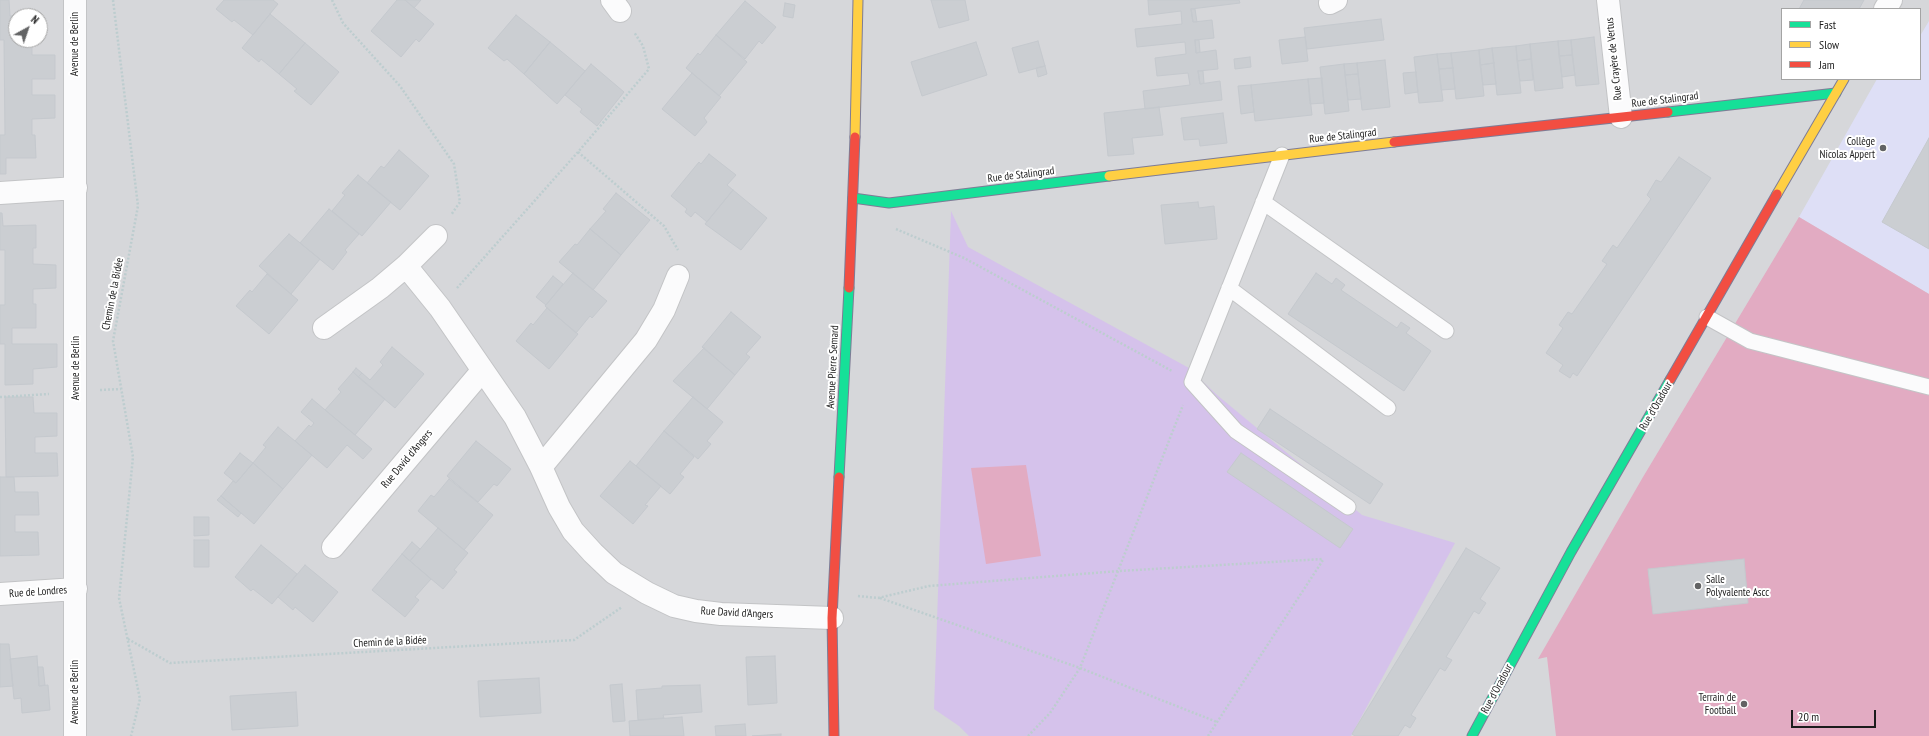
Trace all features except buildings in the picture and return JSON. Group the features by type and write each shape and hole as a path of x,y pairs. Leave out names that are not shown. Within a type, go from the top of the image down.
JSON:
{"street":[{"name":"Avenue de Berlin","path":"75,0 75,736"},
{"name":"Avenue Pierre Semard","path":"834,736 832,618 853,198 858,0"},
{"name":"Rue Crayère de Vertus","path":"1608,0 1620,117"},
{"name":"Rue d'Oradour","path":"1472,736 1571,552 1843,80"},
{"name":"Rue de Stalingrad","path":"853,198 889,203 1282,155 1836,93"},
{"path":"0,193 76,188"},
{"path":"324,328 380,288 406,266 436,236"},
{"name":"Rue David d'Angers","path":"406,266 440,308 515,417 541,467 559,508 573,531 614,573 647,594 674,606 696,611 721,614 832,618"},
{"path":"541,467 646,340 664,310 678,276"},
{"name":"Rue David d'Angers","path":"333,547 482,371"},
{"name":"Rue de Londres","path":"0,594 76,589"}],"lane":[{"path":"1282,155 1192,382 1236,431 1348,508"},
{"path":"1263,202 1446,331"},
{"path":"1229,288 1388,408"},
{"path":"1707,317 1750,341 1929,387"}],"path":[{"name":"Chemin de la Bidée","path":"113,0 138,206 113,340 133,457 119,598 140,699 131,736"},
{"path":"332,0 344,23 400,86 454,164 460,202 436,236"},
{"path":"440,308 578,152 648,69 643,46 616,6"},
{"path":"578,152 664,226 678,248 678,276"},
{"path":"889,203 889,226 964,258 1192,382 1080,668 1050,713 1028,736"},
{"path":"878,598 929,586 1119,571 1323,560 1208,736"},
{"name":"Chemin de la Bidée","path":"127,639 170,663 574,640 630,602 647,594"},
{"path":"833,594 878,598 1080,668 1217,722"}],"shaded area":[{"path":"0,0 1929,0 1929,736 0,736"},
{"name":"Collège Nicolas Appert","path":"1929,21 1929,294 1799,217 1876,80 1921,80 1921,34"},
{"path":"951,211 968,247 1189,368 1217,395 1362,515 1455,543 1351,736 969,736 959,726 934,709"},
{"path":"1799,217 1929,294 1929,736 1556,736 1547,657 1538,659 1643,477"},
{"path":"1026,465 1041,556 986,564 971,468"}],"traffic: fast":[{"path":"1668,112 1836,93"},
{"path":"853,198 889,203 1109,176"},
{"path":"839,477 849,288"},
{"path":"1472,736 1571,552 1670,380"}],"traffic: slow":[{"path":"855,137 858,0"},
{"path":"1777,194 1843,80"},
{"path":"1109,176 1394,142"}],"traffic: jam":[{"path":"1394,142 1668,112"},
{"path":"849,288 855,137"},
{"path":"1670,380 1777,194"},
{"path":"834,736 832,618 839,477"}],"place":[{"name":"Collège Nicolas Appert","path":"1883,148"},
{"name":"Salle Polyvalente Ascc","path":"1698,586"},
{"name":"Terrain de Football","path":"1744,704"}]}
